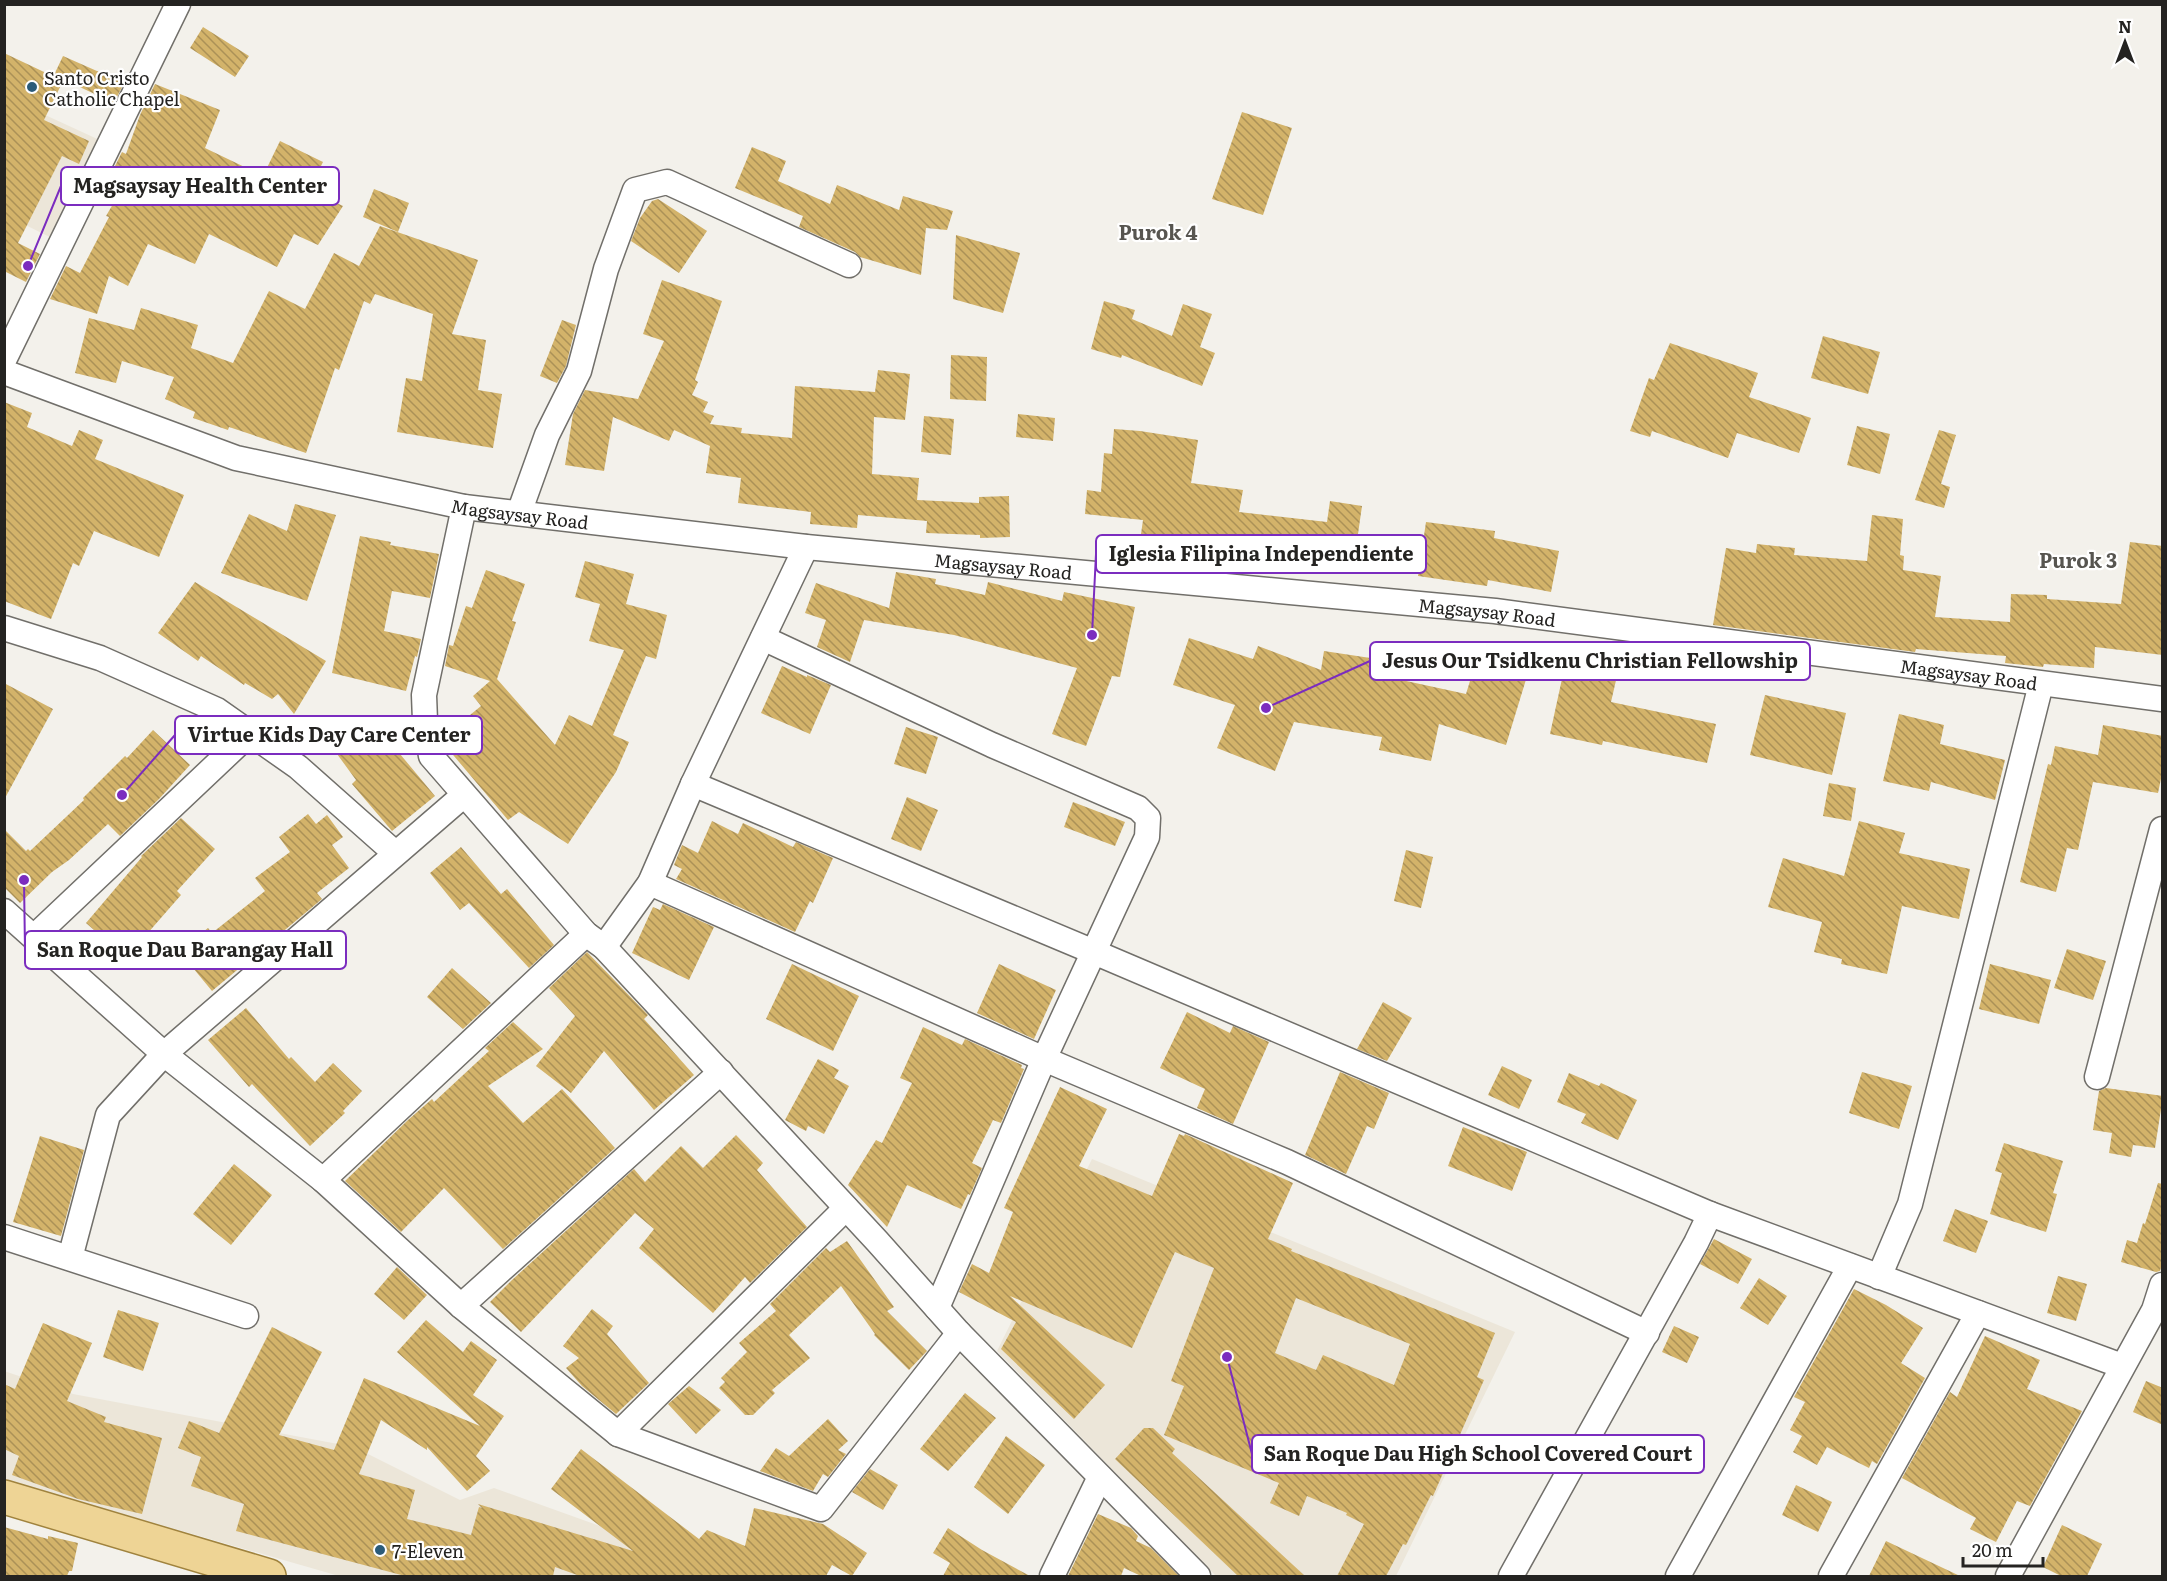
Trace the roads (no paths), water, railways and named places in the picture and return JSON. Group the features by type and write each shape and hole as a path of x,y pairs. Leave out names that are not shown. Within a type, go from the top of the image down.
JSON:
{"main road":[{"path":"4,1497 269,1576"}],"street":[{"path":"4,360 178,4"},
{"path":"519,513 547,435 579,371 606,269 635,190 667,182 849,265"},
{"name":"Magsaysay Road","path":"4,372 236,458 464,507 806,547 1495,611 2163,699"},
{"path":"464,507 424,695 425,721 431,756 595,940 721,1072 959,1333 1198,1576"},
{"path":"323,1180 595,940 650,883 693,784 806,547"},
{"path":"4,628 100,658 217,710 298,766 395,854"},
{"path":"763,638 992,745 1138,808 1148,818 1147,837 1044,1059 937,1308"},
{"path":"1879,1277 1910,1204 2041,684"},
{"path":"34,937 250,733"},
{"path":"693,784 1710,1214 2122,1366"},
{"path":"70,1258 108,1115 164,1054 464,795"},
{"path":"2097,1077 2163,829"},
{"path":"650,883 1044,1059 1287,1162 1647,1333"},
{"path":"4,911 164,1054 323,1180 461,1306 618,1434 821,1509 959,1333"},
{"path":"461,1306 721,1072"},
{"path":"618,1434 846,1208"},
{"path":"1511,1576 1647,1333 1710,1214"},
{"path":"4,1237 246,1316"},
{"path":"1678,1576 1850,1266"},
{"path":"2008,1576 2154,1310 2163,1285"},
{"path":"1832,1576 1978,1312"},
{"path":"1052,1576 1100,1477"}],"place":[{"name":"Santo Cristo Catholic Chapel","path":"32,87"},
{"name":"Magsaysay Health Center","path":"28,266"},
{"name":"Iglesia Filipina Independiente","path":"1092,635"},
{"name":"Jesus Our Tsidkenu Christian Fellowship","path":"1266,708"},
{"name":"Virtue Kids Day Care Center","path":"122,795"},
{"name":"San Roque Dau Barangay Hall","path":"24,880"},
{"name":"San Roque Dau High School Covered Court","path":"1227,1357"},
{"name":"7-Eleven","path":"380,1550"}],"district":[{"name":"Purok 4","path":"1158,231"},
{"name":"Purok 3","path":"2078,559"}]}
